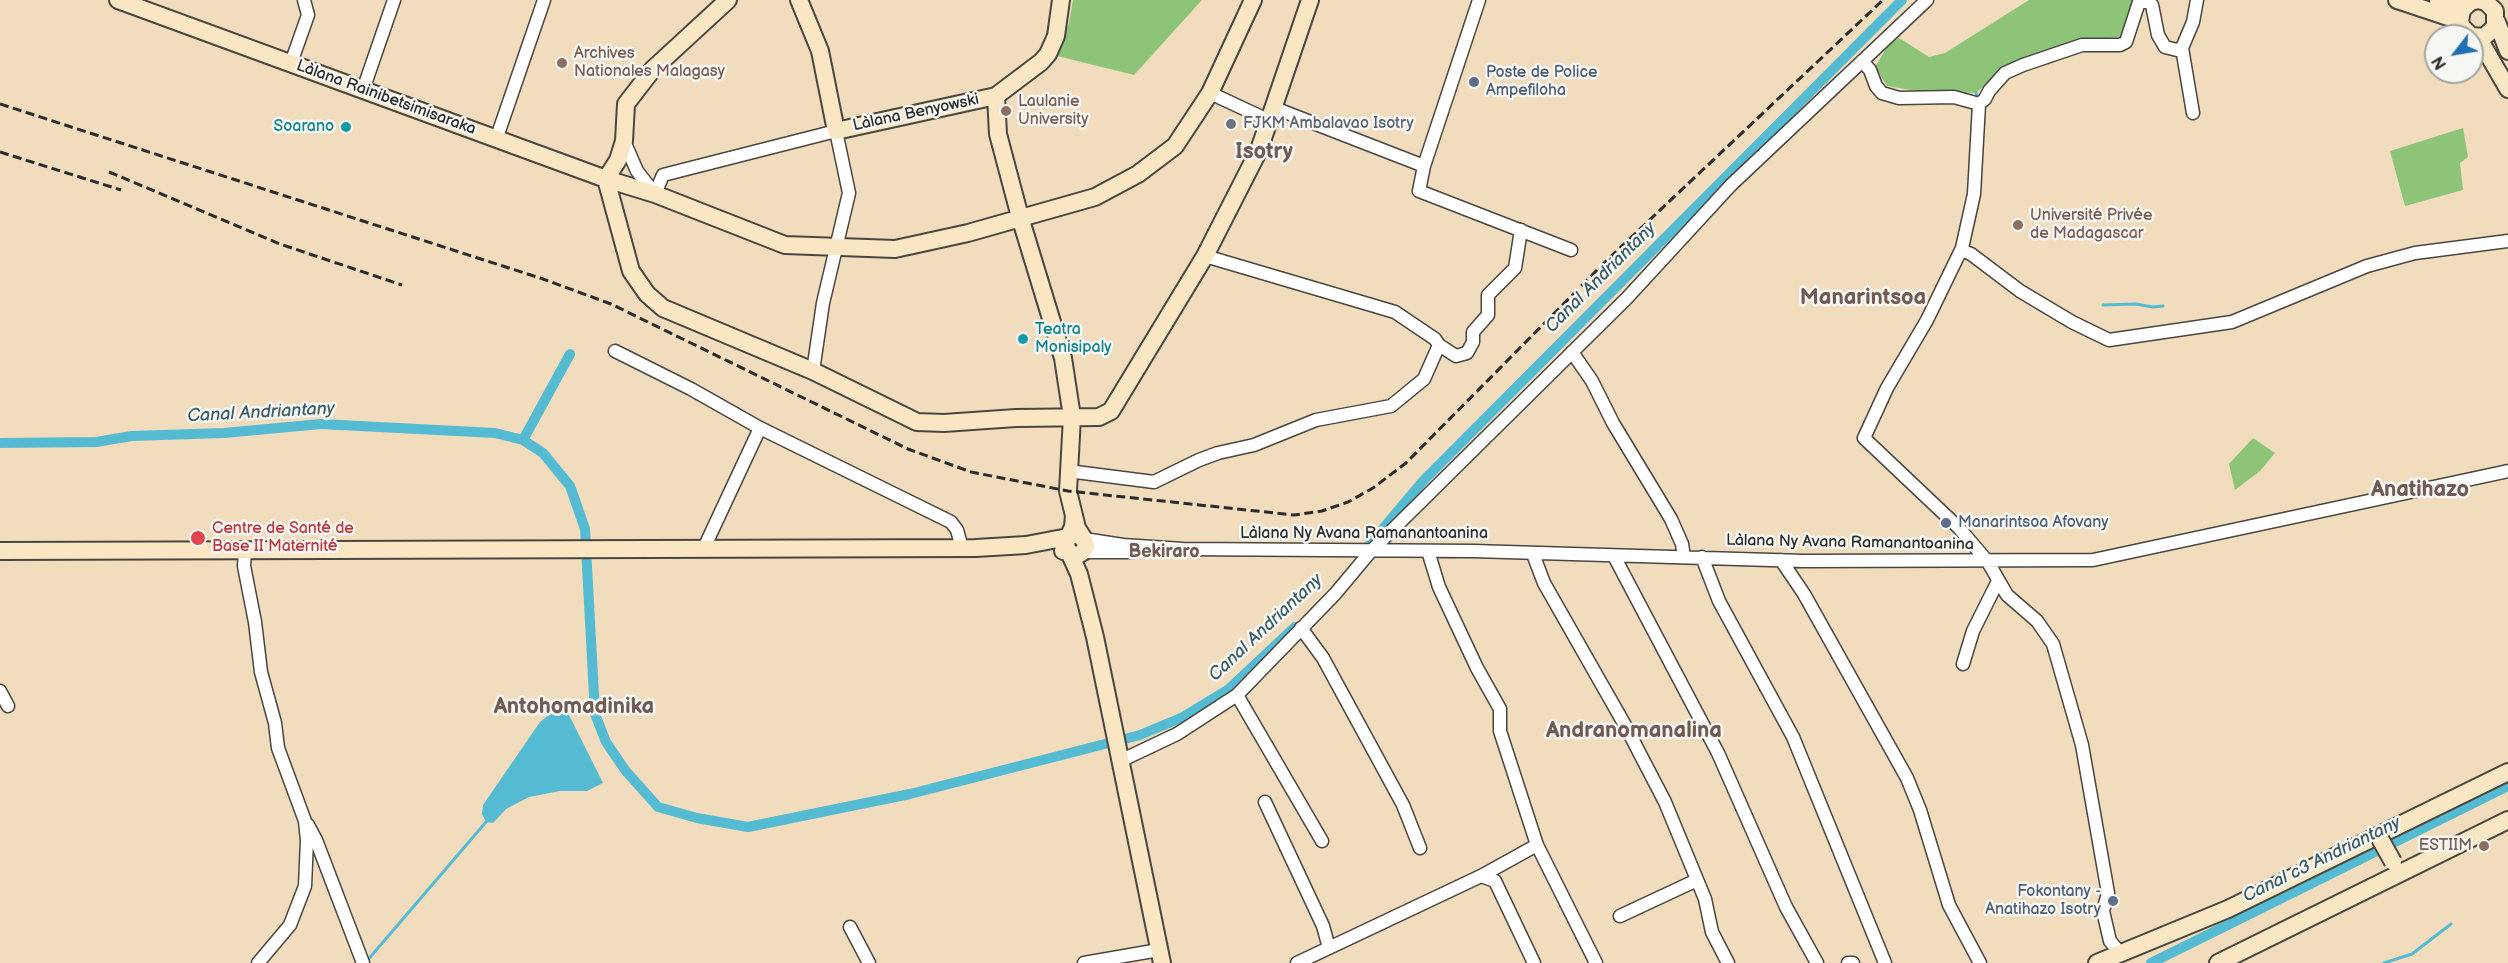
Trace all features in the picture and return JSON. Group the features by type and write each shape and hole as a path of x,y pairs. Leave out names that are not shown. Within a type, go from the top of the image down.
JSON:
{"street":[{"name":"Làlana Rainibetsimisaraka","path":"118,0 497,137 606,179 655,194 785,245 835,249 900,249 968,233 1095,197 1138,174 1175,146 1210,93 1253,0"},
{"path":"291,63 308,15 304,0"},
{"path":"363,90 394,0"},
{"path":"497,137 544,0"},
{"path":"728,0 653,69 626,104 624,141 618,160 606,179 631,271 647,294 663,308 813,371 917,422 944,423 1016,418 1099,417 1111,411 1205,256 1259,150 1310,0"},
{"path":"799,0 820,51 849,193 823,303 813,371"},
{"path":"1061,0 1056,36 1048,54 1041,62 996,96 998,134 1020,217 1063,358 1072,417 1068,491 1074,515 1073,527 1079,574 1095,637 1161,957 1084,963"},
{"path":"1479,0 1424,166 1419,191 1571,250"},
{"path":"1120,761 1177,734 1237,696 1335,594 1371,551 1627,298 1731,185 1927,0"},
{"path":"2193,113 2182,48 2193,22 2197,0"},
{"path":"2397,0 2462,14"},
{"path":"2438,0 2462,14"},
{"path":"2464,24 2462,14 2470,2 2478,0 2486,2 2497,10 2508,51"},
{"path":"2121,954 2110,941 2103,911 2108,893 2082,746 2053,644 2037,621 2007,595 1988,562 1959,528 1864,438 1887,388 1966,252 1974,194 1982,102 1989,91 2005,73 2023,64 2082,45 2120,45 2126,42 2139,2 2149,2 2152,5 2158,35 2165,47 2177,50 2182,48"},
{"path":"2484,36 2488,35 2497,10"},
{"path":"2484,52 2508,89"},
{"path":"1862,61 1870,70 1876,86 1882,93 1899,98 1954,97 1982,102"},
{"path":"1210,93 1424,166"},
{"name":"Làlana Benyowski","path":"836,131 996,96"},
{"path":"624,141 637,171 655,194 663,175 836,131"},
{"path":"1205,256 1395,312 1456,356 1467,353 1473,342 1473,332 1488,315 1488,295 1515,268 1521,230"},
{"path":"1966,252 2020,291 2072,322 2109,340 2232,322 2362,268 2415,253 2508,242"},
{"path":"1068,471 1154,482 1198,460 1254,445 1316,420 1391,406 1425,379 1439,345"},
{"path":"615,351 691,389 760,428 951,522 969,548"},
{"path":"1572,352 1592,381 1613,423 1671,519 1682,544 1684,557"},
{"path":"704,548 760,428"},
{"name":"Làlana Ny Avana Ramanantoanina","path":"1076,545 1118,553 1183,549 1428,551 1781,560 1988,562 2093,560 2508,471"},
{"path":"0,551 969,548 1001,553 1054,550 1076,545"},
{"path":"245,551 244,566 255,622 261,672 275,723 278,748 363,963"},
{"path":"1428,551 1439,587 1477,668 1500,709 1500,730 1537,845 1596,963"},
{"path":"1533,554 1544,583 1626,727 1665,802 1705,898 1712,932 1728,963"},
{"path":"1614,556 1718,753 1786,907 1817,963"},
{"path":"1702,557 1719,602 1793,737 1885,963"},
{"path":"1781,560 1815,613 1907,778 1920,810 1949,905 1980,963"},
{"path":"1963,664 1973,631 1998,581"},
{"path":"1301,627 1323,658 1402,805 1420,848"},
{"path":"0,691 8,706"},
{"path":"1237,696 1322,841"},
{"path":"2097,963 2228,909 2508,772"},
{"path":"1265,802 1323,926 1329,948"},
{"path":"258,963 290,925 305,886 307,840 305,820"},
{"path":"2218,963 2400,865 2508,820"},
{"path":"2384,833 2400,865"},
{"path":"1297,963 1481,876 1537,845"},
{"path":"1481,876 1495,881 1534,963"},
{"path":"1620,916 1697,880"},
{"path":"850,927 869,963"},
{"path":"1848,963 1853,963"}],"green space":[{"path":"1073,0 1202,0 1134,75 1057,56 1069,23"},
{"path":"2029,0 2141,0 2122,37 2077,40 2018,60 2001,70 1976,93 1917,91 1887,86 1875,67 1889,44 1899,38 1929,57 1945,53"},
{"path":"2463,128 2468,157 2460,163 2463,190 2405,206 2390,151"},
{"path":"2253,438 2275,453 2260,471 2235,490 2229,464"}],"water":[{"path":"563,709 568,713 603,783 587,791 560,791 529,797 506,809 493,823 486,822 482,814 483,805 540,722 555,710"}],"waterway":[{"name":"Canal Andriantany","path":"1366,549 1423,481 1902,0"},
{"path":"1976,93 1980,101"},
{"path":"2103,305 2163,306"},
{"name":"Canal Andriantany","path":"523,440 570,354"},
{"name":"Canal Andriantany","path":"0,443 96,442 132,436 224,433 321,424 495,433 523,440 543,453 570,486 585,529 595,714 606,742 625,770 658,807 697,818 748,827 910,794 1140,735 1183,717 1229,689 1295,627"},
{"name":"Canal c3 Andriantany","path":"2151,963 2508,786"},
{"path":"366,962 486,822"},
{"path":"2384,963 2412,954 2451,924"}],"railway":[{"path":"0,104 543,279 611,304 908,449 971,472 1068,491 1294,515 1322,511 1348,502 1373,488 1406,463 1605,262 1883,0"},
{"path":"0,152 121,190"},
{"path":"109,172 280,244 402,285"}],"place":[{"name":"Archives Nationales Malagasy","path":"562,63"},
{"name":"Poste de Police Ampefiloha","path":"1474,82"},
{"name":"Laulanie University","path":"1006,111"},
{"name":"FJKM Ambalavao Isotry","path":"1231,124"},
{"name":"Soarano","path":"346,127"},
{"name":"Université Privée de Madagascar","path":"2018,225"},
{"name":"Teatra Monisipaly","path":"1023,339"},
{"name":"Manarintsoa Afovany","path":"1946,523"},
{"name":"Centre de Santé de Base II Maternité","path":"198,538"},
{"name":"ESTIIM","path":"2484,846"},
{"name":"Fokontany - Anatihazo Isotry","path":"2113,901"}],"district":[{"name":"Isotry","path":"1264,152"},
{"name":"Manarintsoa","path":"1863,298"},
{"name":"Anatihazo","path":"2420,490"},
{"name":"Bekiraro","path":"1164,552"},
{"name":"Antohomadinika","path":"574,707"},
{"name":"Andranomanalina","path":"1634,731"}]}
